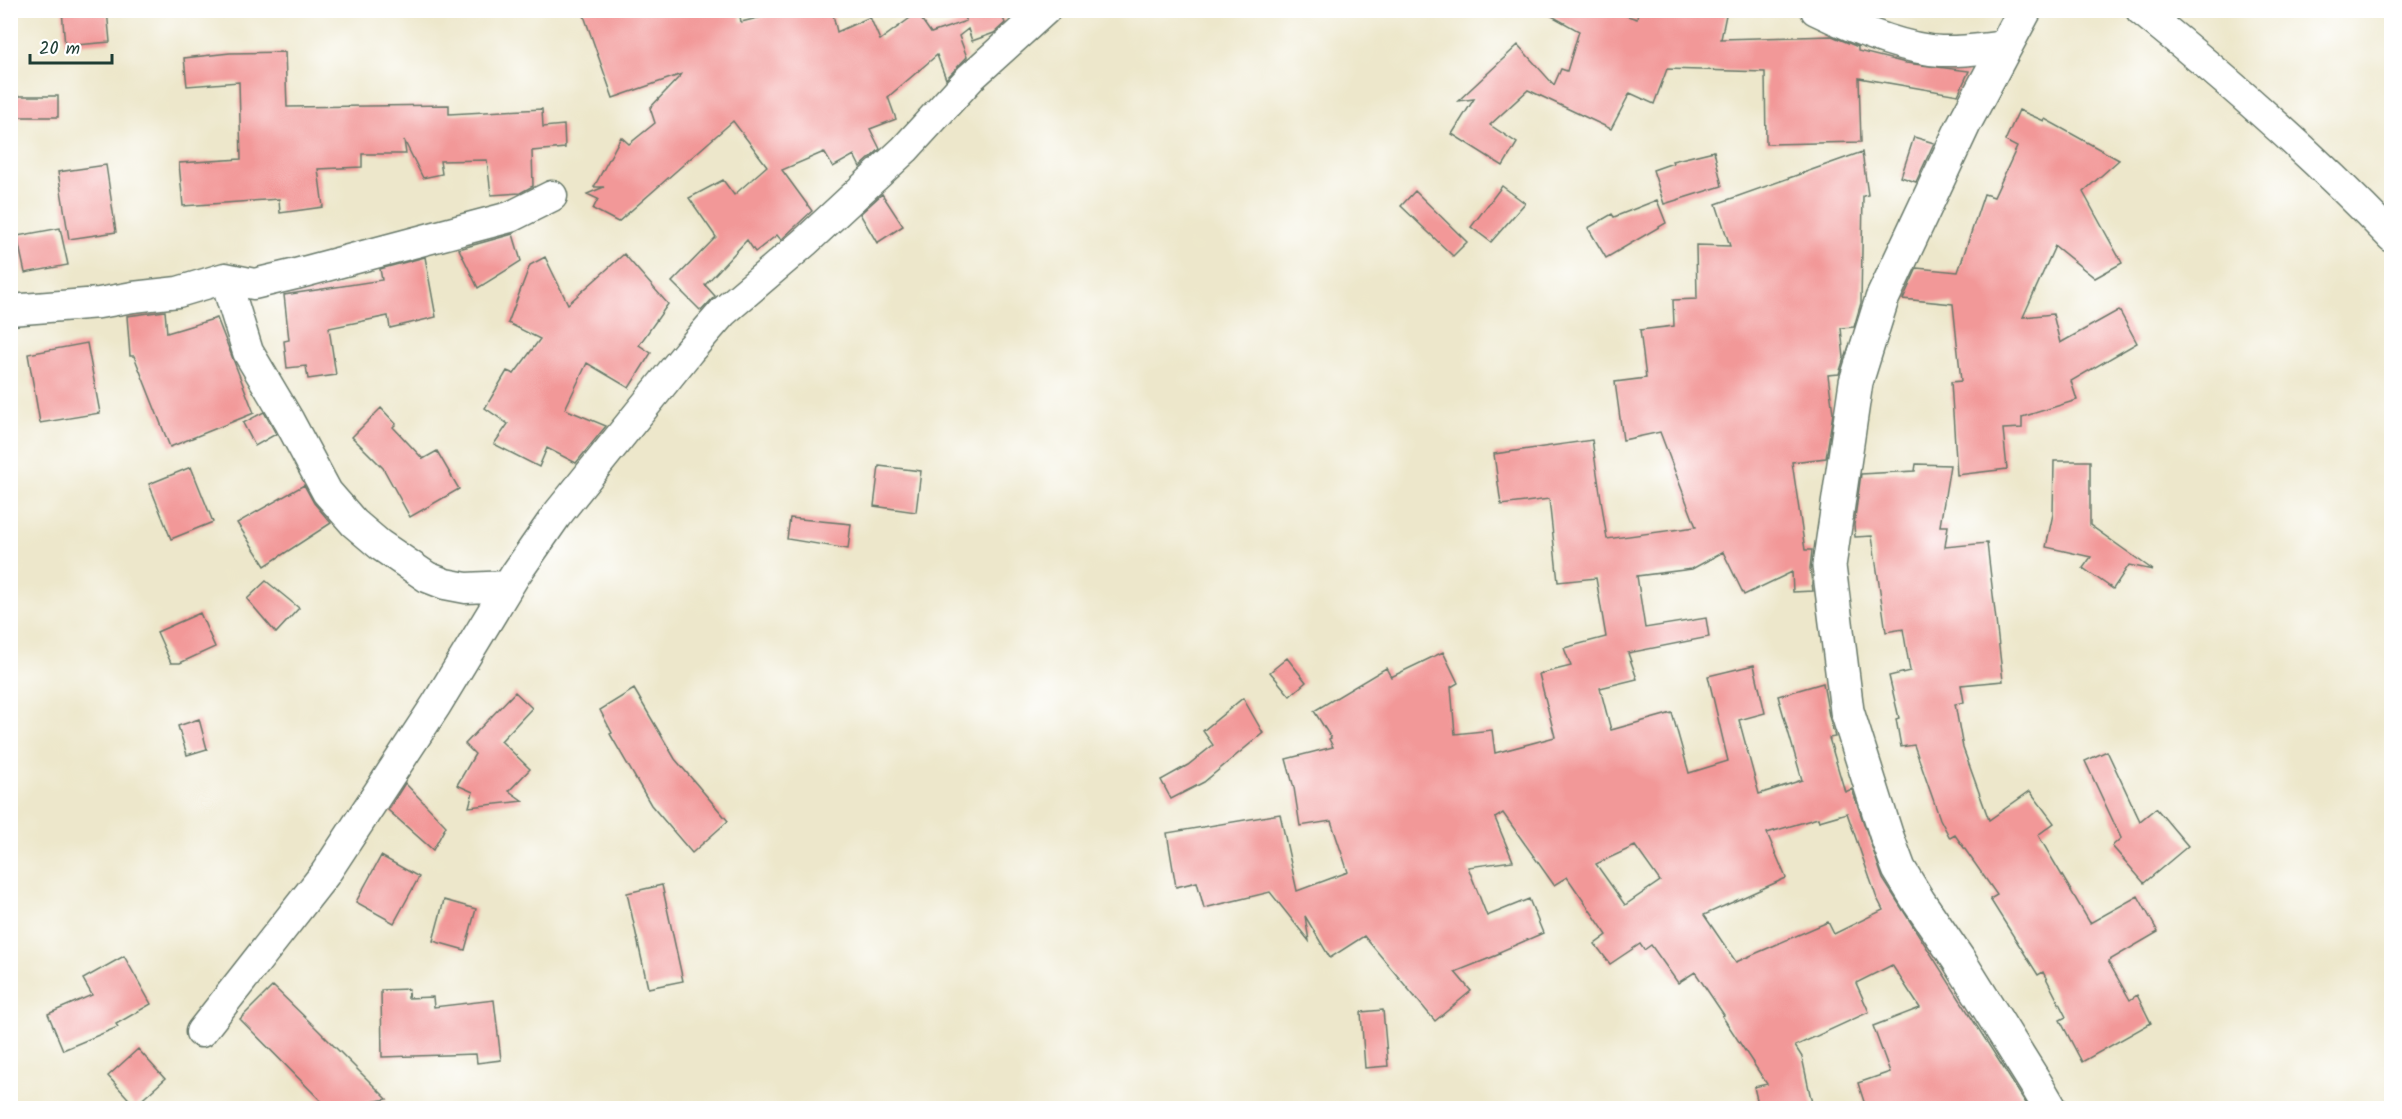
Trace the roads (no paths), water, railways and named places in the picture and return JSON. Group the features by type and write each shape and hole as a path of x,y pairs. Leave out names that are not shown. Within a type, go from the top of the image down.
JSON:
{"main road":[{"path":"2025,10 1964,124 1882,299 1856,382 1829,566 1847,711 1869,786 1899,868 1918,902 1958,959 2050,1108"}],"street":[{"path":"201,1032 325,874 436,705 508,586 556,516 688,351 723,312 806,241 905,149 971,77 1045,10"},
{"path":"1816,10 1858,30 1920,47 1948,51 2007,46"},
{"path":"2141,10 2212,68 2360,204 2391,237"},
{"path":"10,309 99,303 178,292 225,278 254,284 510,218 552,196"},
{"path":"225,278 248,352 327,492 354,523 380,545 428,577 445,584 466,588 508,586"}]}
